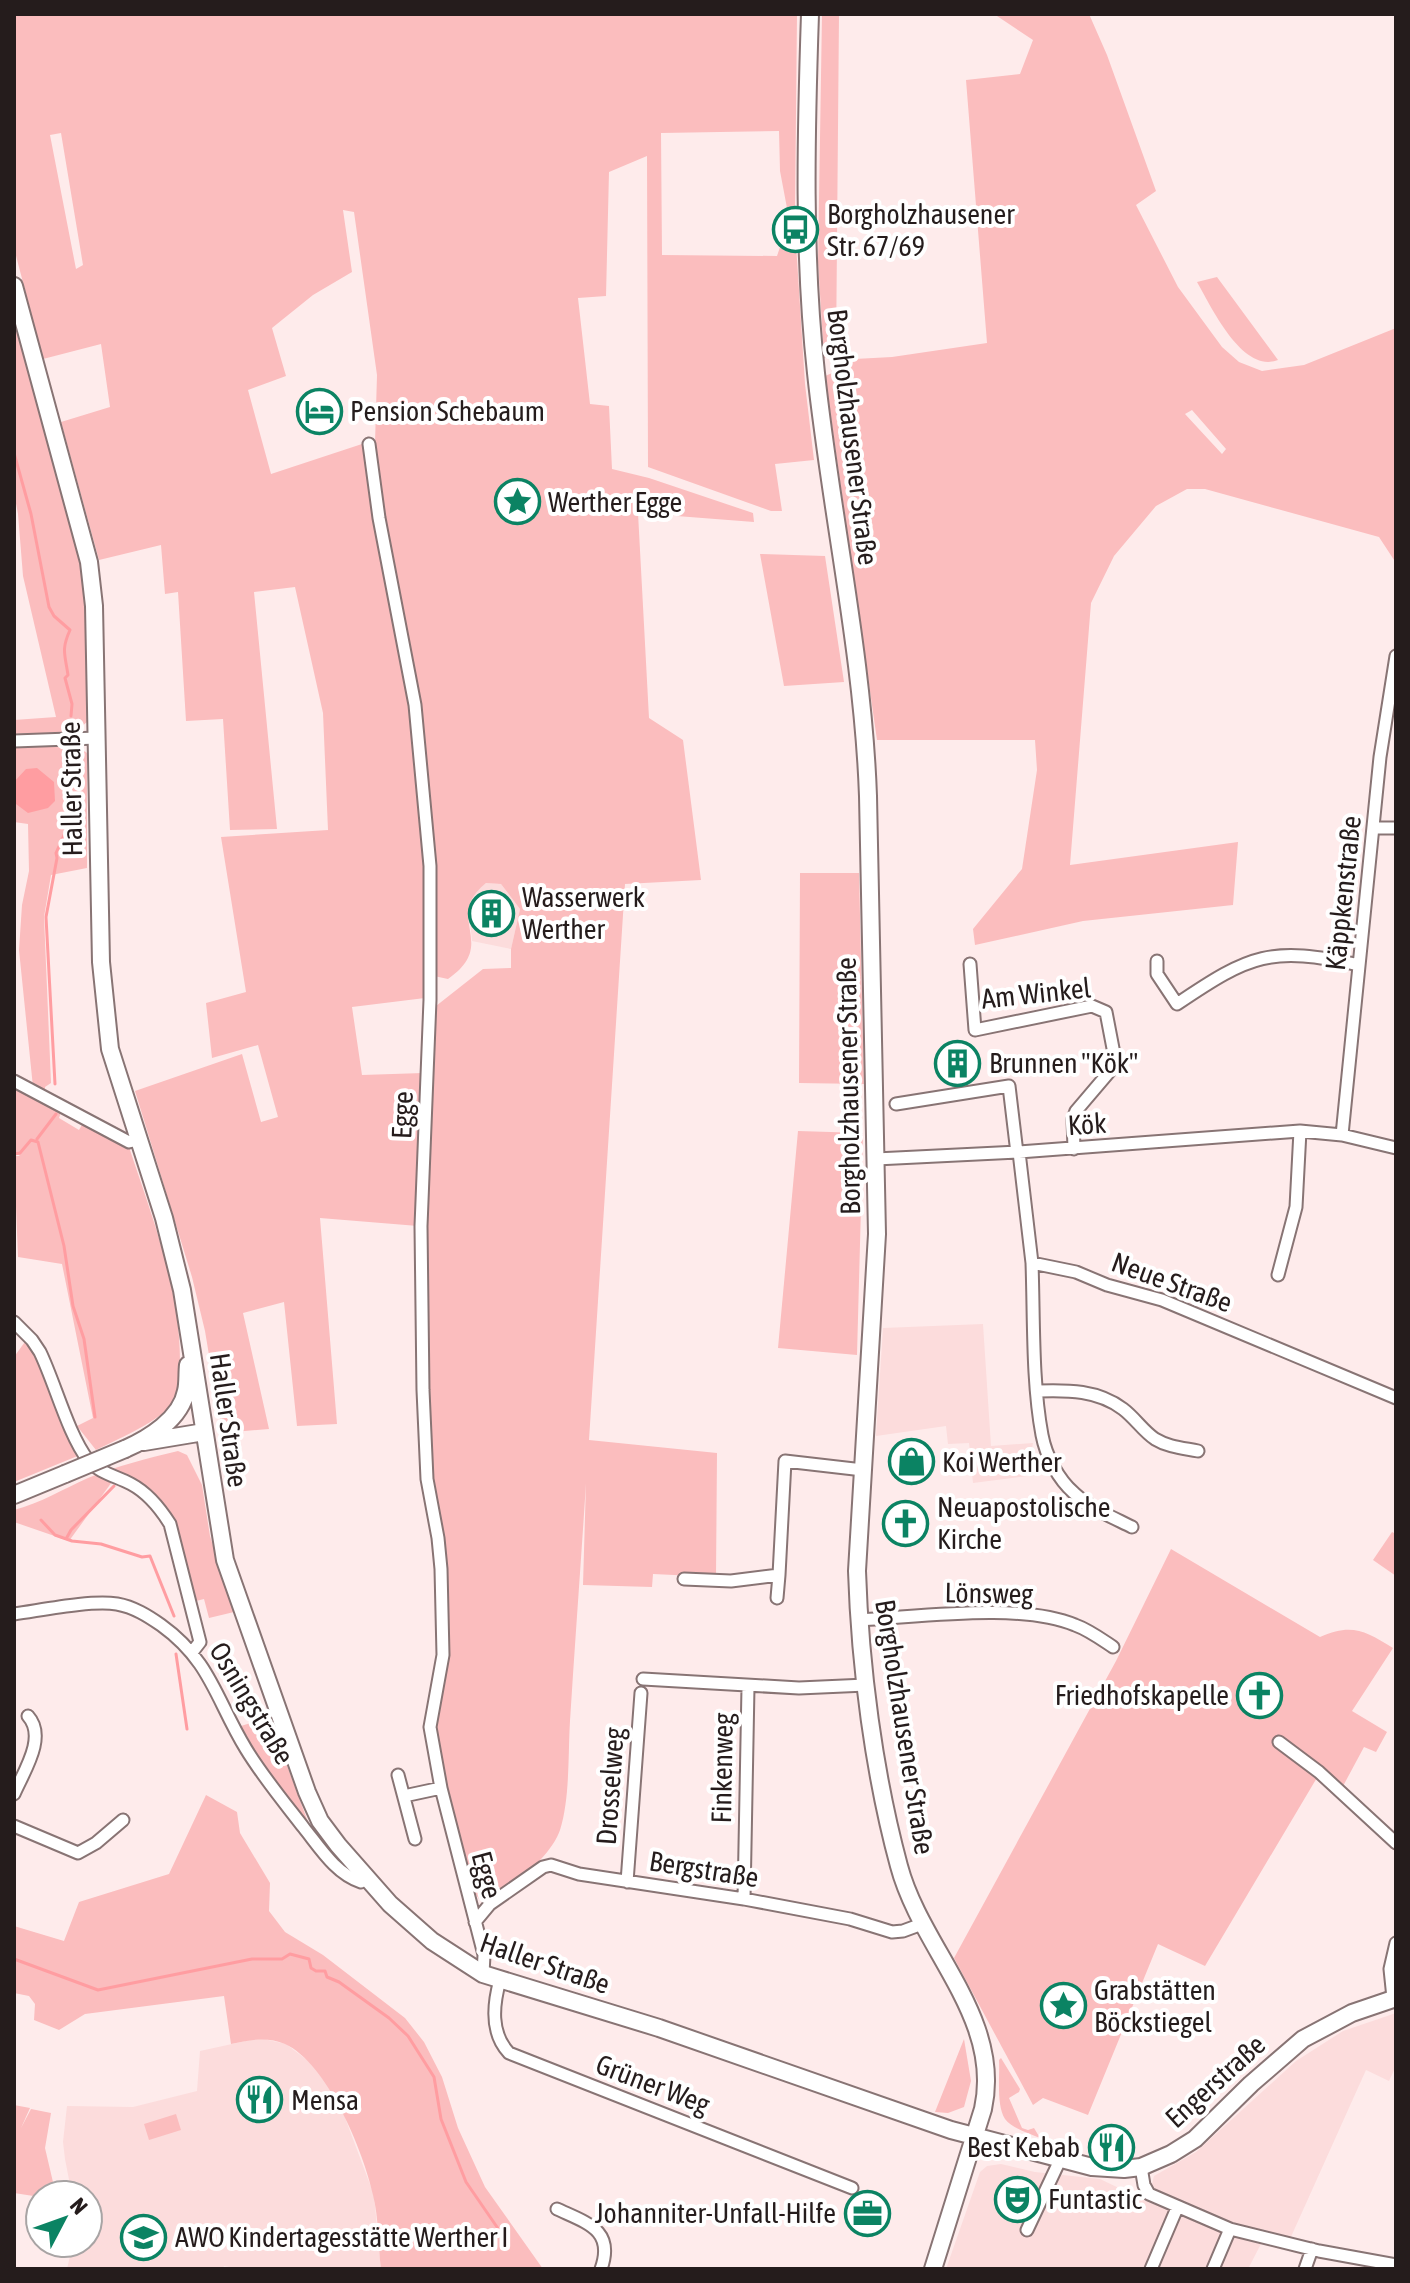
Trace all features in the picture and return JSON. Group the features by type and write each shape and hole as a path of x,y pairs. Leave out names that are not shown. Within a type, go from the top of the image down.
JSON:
{"main road":[{"name":"Borgholzhausener Straße","path":"810,14 807,221 810,310 826,462 865,730 870,852 875,1274 857,1571 858,1620 881,1780 899,1867 922,1924 965,2000 987,2065 987,2092 933,2269"},
{"name":"Haller Straße","path":"14,286 89,562 94,606 104,1006 110,1049 164,1218 182,1290 225,1560 320,1821 366,1878 422,1932 483,1974 659,2028 975,2136"},
{"path":"132,1446 170,1419 181,1405 186,1392 191,1339"},
{"path":"170,1419 203,1424"},
{"path":"14,1495 132,1446 203,1424"},
{"name":"Engerstraße","path":"975,2136 1060,2160 1102,2168 1141,2167 1195,2139 1303,2039 1352,2013 1394,1998"}],"street":[{"name":"Egge","path":"369,444 379,518 415,705 430,866 430,1000 421,1226 422,1360 427,1479 441,1569 443,1655 430,1727 441,1788 486,1962 483,1974"},
{"name":"Käppkenstraße","path":"1342,1135 1380,757 1396,656"},
{"path":"14,741 97,738"},
{"path":"1373,828 1396,828"},
{"path":"1157,961 1157,974 1177,1004 1243,963 1271,955 1314,955 1359,965"},
{"name":"Am Winkel","path":"970,964 975,1030 1092,1006 1106,1012 1116,1064 1076,1111 1073,1119 1074,1149"},
{"path":"14,1081 129,1142 138,1140"},
{"path":"896,1104 1009,1086 1032,1263 1042,1436 1058,1475 1074,1493 1094,1508 1132,1527"},
{"name":"Kök","path":"876,1159 1074,1149 1300,1131 1342,1135 1396,1148"},
{"path":"1278,1275 1296,1207 1300,1131"},
{"name":"Neue Straße","path":"1032,1263 1076,1272 1107,1285 1162,1300 1396,1398"},
{"path":"14,1322 40,1352 79,1446 90,1461 102,1471 143,1492 161,1509 170,1524 200,1642 193,1651"},
{"path":"1038,1391 1079,1391 1098,1396 1122,1408 1154,1438 1165,1444 1198,1451"},
{"path":"777,1598 785,1461 863,1470"},
{"path":"684,1579 731,1581 779,1575"},
{"name":"Osningstraße","path":"14,1614 115,1604 141,1612 193,1651 258,1769 335,1865 357,1881 366,1878"},
{"name":"Lönsweg","path":"858,1620 996,1614 1044,1617 1074,1624 1113,1647"},
{"name":"Finkenweg","path":"643,1679 748,1687 866,1685"},
{"name":"Finkenweg","path":"744,1899 748,1687"},
{"name":"Drosselweg","path":"627,1882 641,1693"},
{"path":"14,1794 36,1742 34,1723 28,1716"},
{"path":"1279,1742 1319,1772 1396,1843"},
{"path":"398,1775 415,1839"},
{"path":"404,1796 441,1788"},
{"path":"14,1826 78,1853 96,1843 123,1820"},
{"name":"Bergstraße","path":"475,1922 490,1904 547,1865 579,1874 850,1919 892,1932 922,1924"},
{"path":"467,1897 475,1902 490,1904"},
{"path":"1394,1998 1390,1969 1396,1943"},
{"name":"Grüner Weg","path":"500,1980 493,2016 500,2041 509,2053 852,2188"},
{"path":"1027,2230 1060,2160"},
{"path":"1141,2167 1149,2194 1230,2229 1396,2265"},
{"path":"1151,2269 1177,2208"},
{"path":"557,2209 598,2231 606,2246 601,2269"},
{"path":"1213,2269 1230,2229"},
{"path":"1305,2269 1312,2249"}],"shaded area":[{"path":"797,14 795,211 787,208 780,171 779,131 661,133 662,255 777,256 787,226 795,228 805,384 814,460 775,464 782,511 771,511 648,467 647,156 609,172 606,296 578,298 590,404 609,406 612,469 649,478 753,513 754,522 638,513 649,718 683,740 701,880 625,884 589,1440 717,1453 716,1577 653,1574 652,1587 583,1585 586,1483 567,1791 560,1830 547,1852 526,1874 502,1891 479,1899 469,1885 435,1728 442,1536 432,1478 427,1389 427,1227 436,1006 483,969 511,968 511,949 520,909 501,884 486,883 474,896 469,908 470,954 463,966 448,979 434,976 420,705 385,516 375,443 377,375 354,212 343,210 352,272 313,295 272,328 286,376 248,390 271,474 365,443 411,705 425,865 425,998 352,1007 362,1075 423,1073 418,1226 320,1218 337,1424 297,1426 284,1302 243,1313 269,1429 222,1433 205,1331 192,1277 135,1091 242,1054 261,1122 278,1117 258,1045 212,1058 206,1003 246,992 221,837 328,830 323,713 295,587 254,592 277,829 230,830 223,719 186,721 178,592 165,594 161,545 99,560 61,422 110,407 101,344 43,359 14,248 14,15","holes":["61,133 83,265 76,269 50,135"]},
{"path":"822,14 839,14 836,355 824,358 818,262"},
{"path":"994,14 1089,14 1156,191 1136,205 1178,287 1222,347 1239,362 1262,371 1304,365 1396,328 1396,563 1379,537 1205,489 1187,489 1156,506 1114,556 1091,603 1070,865 1238,842 1233,905 1083,921 975,945 973,929 1022,869 1037,770 1035,740 877,740 825,376 837,371 836,360 892,357 987,343 966,80 1020,74 1033,40","holes":["1192,410 1226,449 1222,454 1185,414"]},
{"path":"1217,277 1278,360 1265,362 1252,357 1229,335 1197,282"},
{"path":"14,323 78,547 87,605 87,722 75,732 14,734 14,720 56,717 23,576 14,493"},
{"path":"760,554 825,556 844,682 784,686"},
{"path":"78,746 87,753 87,868 51,875 44,917 51,1083 45,1087 45,1094 33,1087 19,950 22,905 29,871 28,824 14,822 14,747"},
{"path":"37,768 54,782 55,801 48,808 28,813 16,804 14,782 26,769"},
{"path":"800,873 859,873 864,1084 799,1083"},
{"path":"486,883 501,884 520,909 511,949 472,941 468,903 473,893"},
{"path":"14,1085 61,1112 59,1118 79,1130 83,1123 129,1147 170,1279 179,1333 180,1392 156,1419 96,1450 77,1426 93,1418 62,1264 18,1257 14,1156 20,1156 14,1151"},
{"path":"798,1131 863,1133 857,1355 778,1348"},
{"path":"983,1324 991,1446 1033,1443 1027,1476 973,1483 969,1443 948,1444 946,1426 876,1436 883,1328"},
{"path":"27,1339 80,1455 14,1482 14,1357"},
{"path":"178,1451 187,1455 202,1485 210,1536 234,1612 209,1618 204,1599 196,1601 168,1508 144,1486 117,1475 69,1541 14,1522 14,1510 99,1474"},
{"path":"1392,1532 1396,1534 1396,1576 1373,1560"},
{"path":"1171,1549 1320,1637 1341,1630 1358,1631 1393,1648 1352,1711 1387,1732 1376,1752 1364,1747 1342,1788 1318,1776 1205,1966 1158,1944 1088,2115 1043,2098 1033,2105 954,1958 1116,1661"},
{"path":"269,1717 308,1822 263,1765 241,1726"},
{"path":"206,1795 237,1812 240,1833 270,1883 269,1911 285,1932 323,1955 405,2018 424,2042 442,2077 458,2128 485,2187 543,2269 381,2269 376,2213 368,2177 352,2133 329,2089 300,2054 285,2044 265,2039 231,2044 224,1996 85,2014 59,2030 34,2020 35,2004 29,1996 14,1993 14,1926 64,1941 79,1902 169,1874"},
{"path":"1396,2013 1396,2066 1389,2081 1366,2070 1290,2239 1239,2226 1156,2190 1152,2184 1154,2176 1196,2152 1296,2061 1343,2031"},
{"path":"259,2038 286,2044 311,2063 344,2115 374,2195 381,2269 240,2269 224,2266 223,2269 67,2269 69,2259 104,2259 104,2179 69,2179 63,2142 67,2106 133,2107 197,2091 200,2051"},
{"path":"964,2039 971,2081 964,2107 948,2113 935,2112"},
{"path":"1001,2058 1020,2089 1009,2098 1022,2128 1034,2128 1040,2138 1017,2128 1002,2113 999,2098"},
{"path":"14,2105 30,2108 21,2128 31,2109 51,2113 45,2148 52,2179 24,2179 24,2195 14,2193"},
{"path":"176,2114 181,2130 149,2140 144,2124"},
{"path":"1001,2164 1035,2172 1100,2179 1146,2201 1234,2235 1263,2240 1248,2269 946,2269 980,2172 987,2166"}],"waterway":[{"path":"14,453 31,514 49,607 70,630 64,652 71,716"},
{"path":"55,1084 46,917 56,853 68,826 65,770 72,758"},
{"path":"37,1139 56,1114"},
{"path":"14,1154 20,1153 31,1140 38,1142 64,1246 73,1306 84,1339 95,1417"},
{"path":"66,1539 114,1486"},
{"path":"41,1520 55,1535 72,1541 101,1544 142,1557 150,1556 174,1616"},
{"path":"176,1654 187,1729"},
{"path":"14,1959 98,1990 252,1959 282,1959 290,1954 309,1959 311,1968 325,1971 327,1977 339,1982 389,2018 408,2036 434,2077 441,2119 466,2182 508,2243"}],"place":[{"name":"Borgholzhausener Str. 67/69","path":"796,230"},
{"name":"Pension Schebaum","path":"319,411"},
{"name":"Werther Egge","path":"517,502"},
{"name":"Wasserwerk Werther","path":"491,913"},
{"name":"Brunnen \"Kök\"","path":"958,1063"},
{"name":"Koi Werther","path":"911,1462"},
{"name":"Neuapostolische Kirche","path":"906,1523"},
{"name":"Friedhofskapelle","path":"1260,1695"},
{"name":"Grabstätten Böckstiegel","path":"1063,2006"},
{"name":"Mensa","path":"260,2100"},
{"name":"Best Kebab","path":"1111,2147"},
{"name":"Funtastic","path":"1017,2199"},
{"name":"Johanniter-Unfall-Hilfe","path":"867,2213"},
{"name":"AWO Kindertagesstätte Werther I","path":"144,2237"}]}
